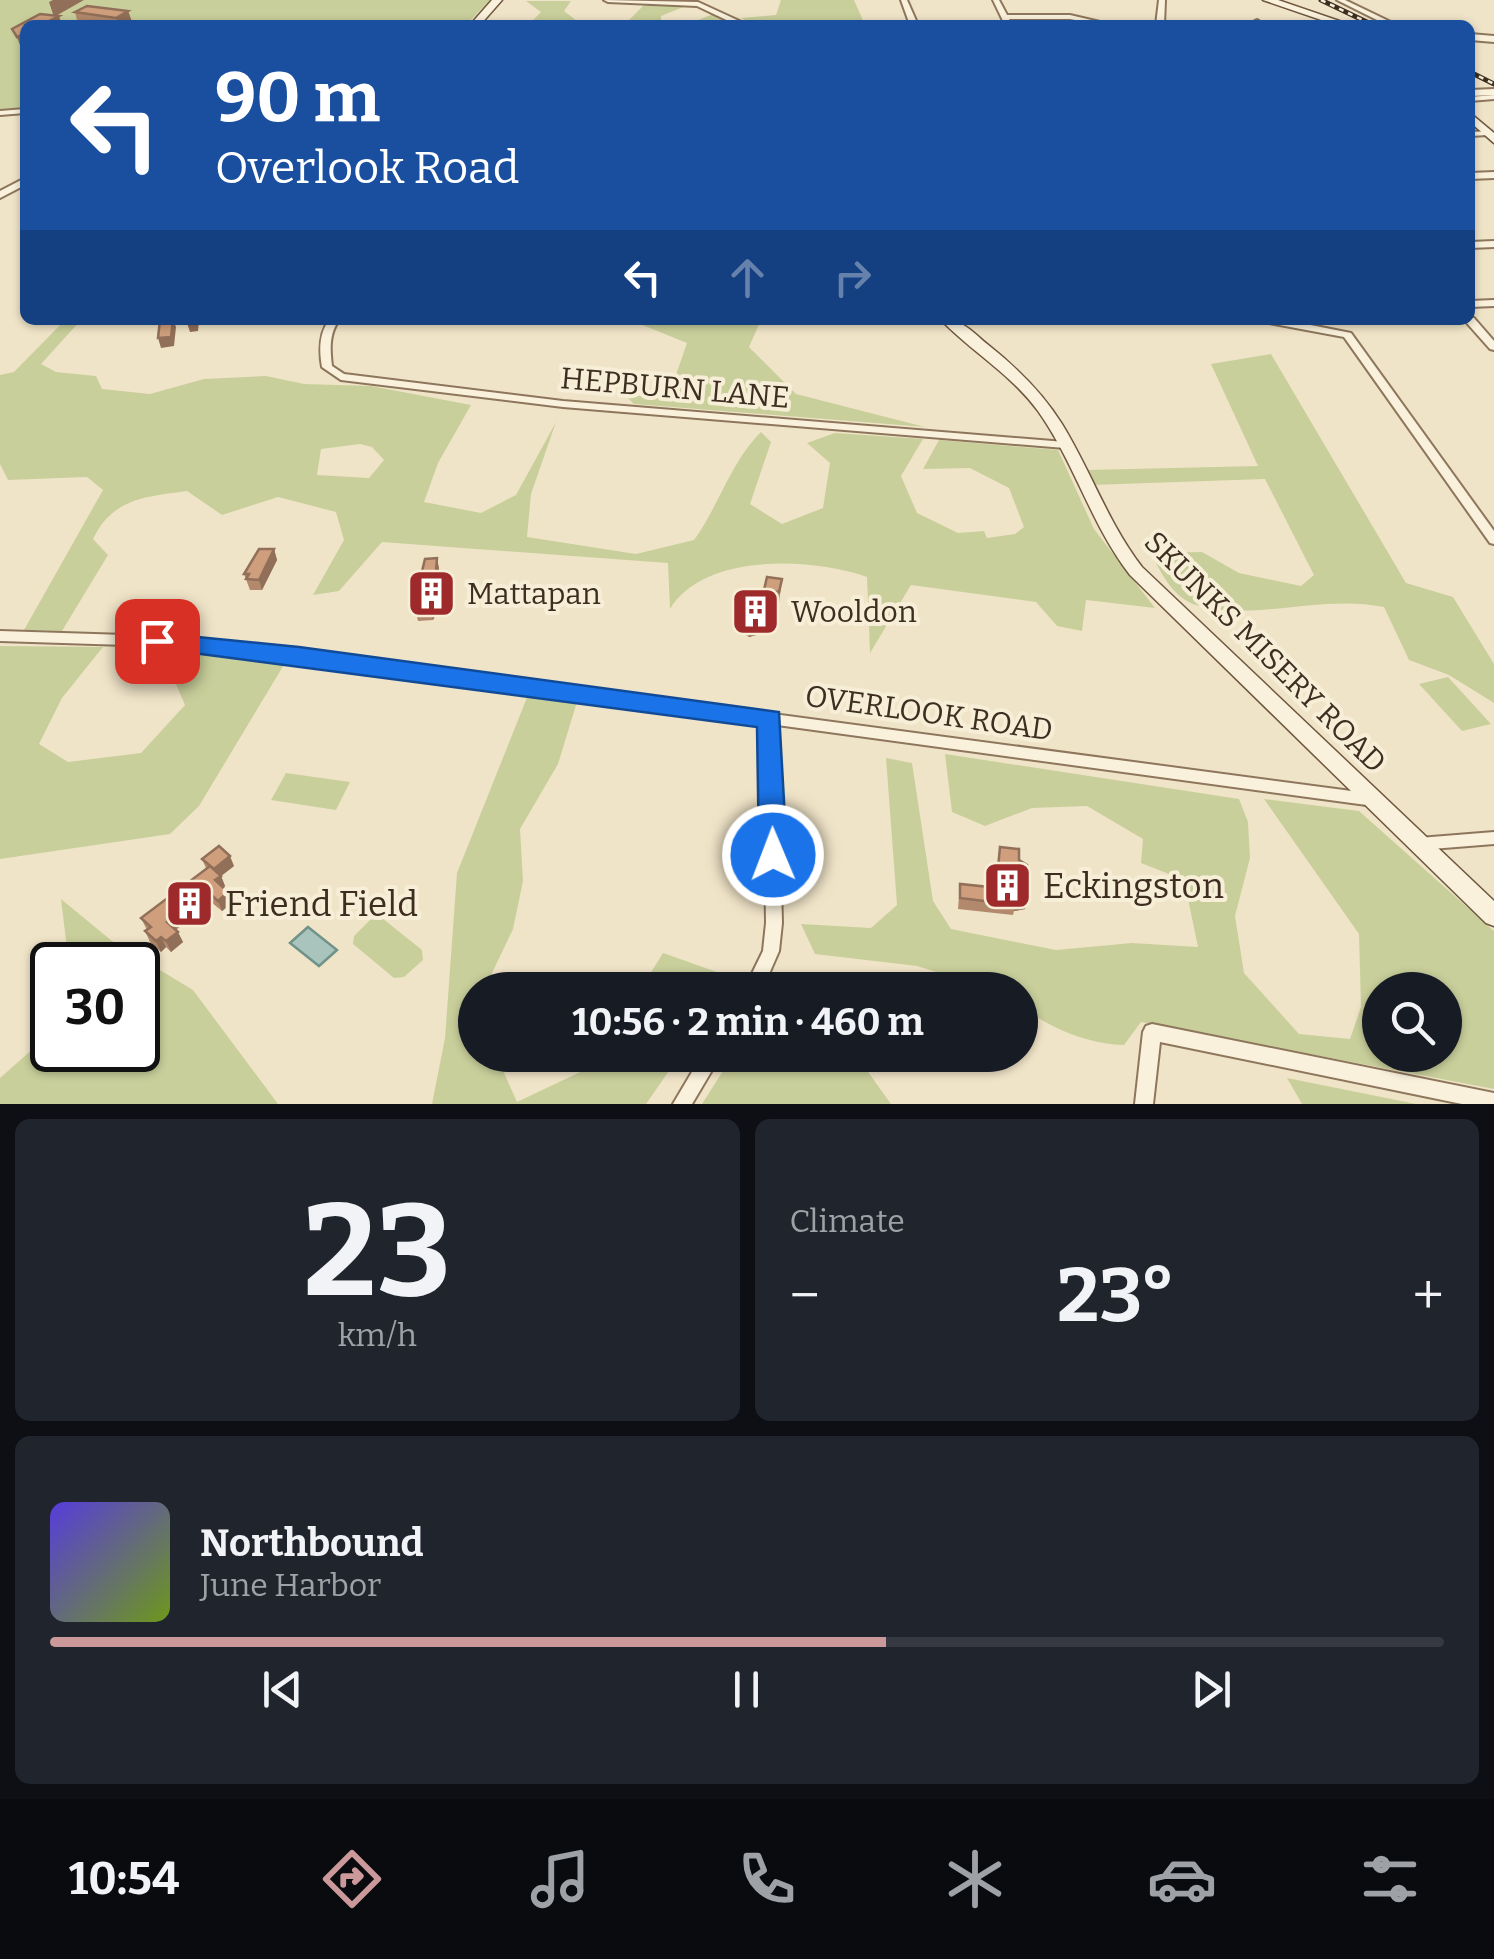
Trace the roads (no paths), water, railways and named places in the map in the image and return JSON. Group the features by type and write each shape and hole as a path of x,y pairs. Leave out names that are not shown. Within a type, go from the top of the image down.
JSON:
{"main road":[{"path":"479,20 497,0"},
{"path":"1268,0 1330,20"},
{"name":"SKUNKS MISERY ROAD","path":"954,325 1018,377 1040,401 1119,551 1494,916"}],"street":[{"path":"608,0 699,2 734,20"},
{"path":"1340,0 1382,20"},
{"path":"1023,20 1086,20"},
{"name":"HEPBURN LANE","path":"327,325 327,366 334,374 354,379 563,404 1064,445"},
{"path":"1297,325 1348,334 1494,540"},
{"path":"1474,325 1494,347"},
{"name":"OVERLOOK ROAD","path":"0,636 214,646 1374,800"},
{"path":"761,972 771,951 774,923 770,719"},
{"path":"1419,844 1494,838"},
{"path":"1144,1104 1152,1032 1494,1102"},
{"path":"682,1104 702,1072"}],"water":[{"path":"308,927 337,950 319,966 290,943"}],"railway":[{"path":"1321,0 1363,20"},
{"path":"1475,74 1494,84"}],"place":[{"name":"Mattapan","path":"432,594"},
{"name":"Wooldon","path":"756,612"},
{"name":"Eckingston","path":"1008,886"},
{"name":"Friend Field","path":"190,904"}]}
